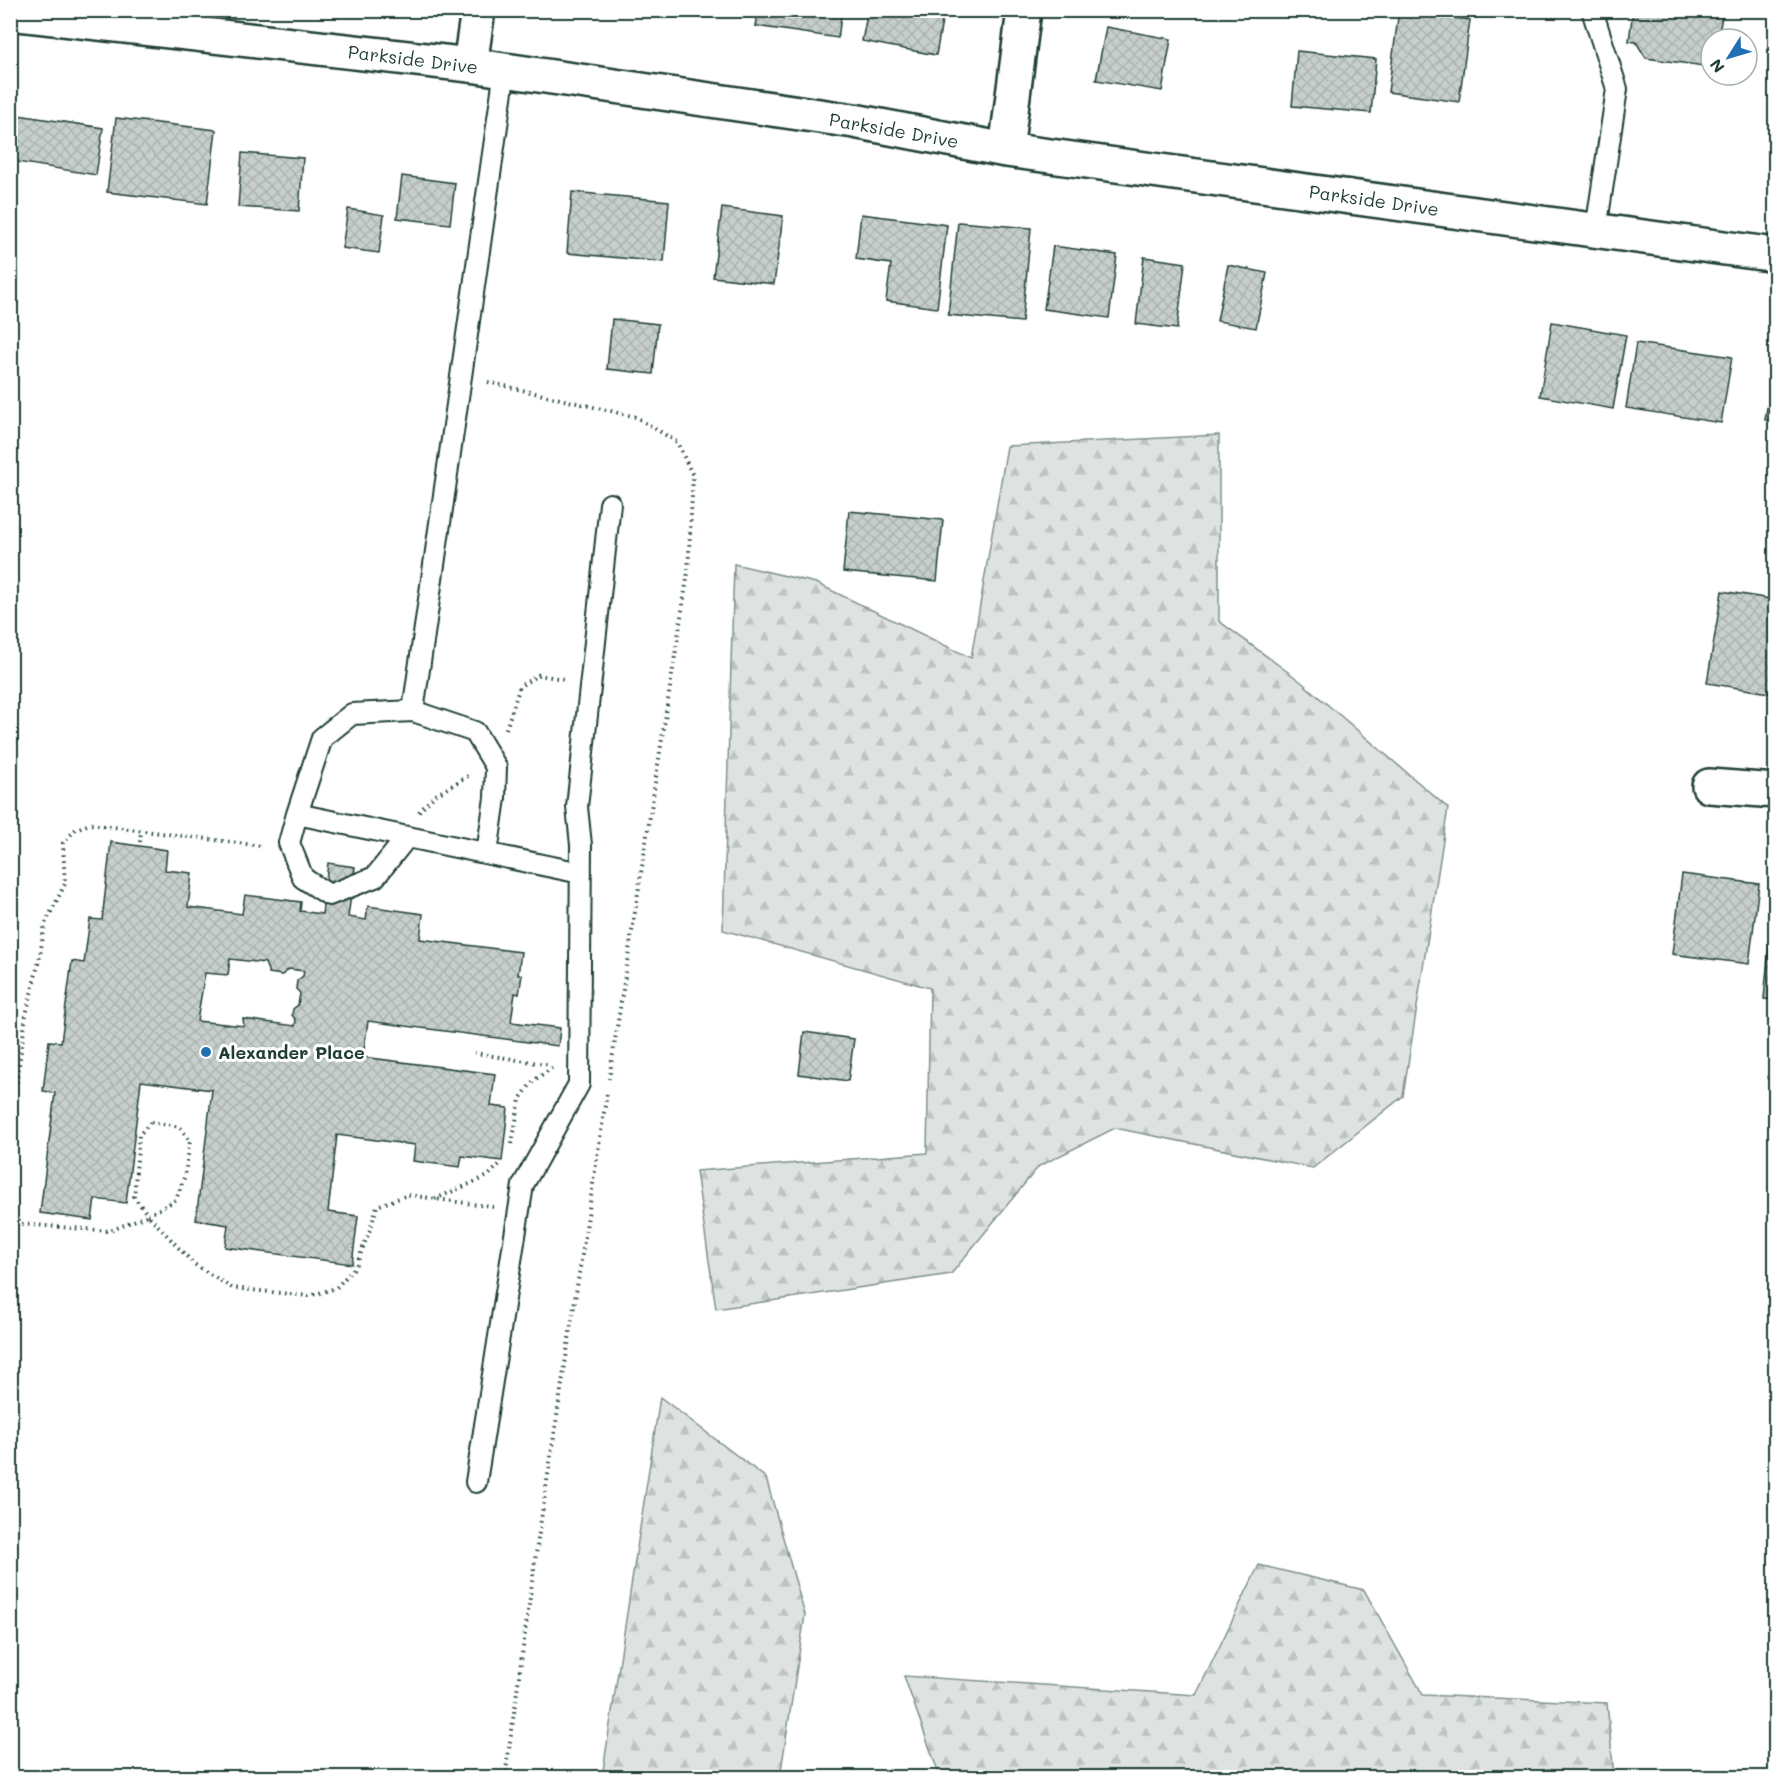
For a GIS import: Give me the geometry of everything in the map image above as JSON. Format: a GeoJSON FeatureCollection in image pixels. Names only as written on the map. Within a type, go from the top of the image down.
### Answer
{"type":"FeatureCollection","features":[{"type":"Feature","properties":{"kind":"main road"},"geometry":{"type":"LineString","coordinates":[[470,65],[478,10]]}},
{"type":"Feature","properties":{"kind":"main road"},"geometry":{"type":"LineString","coordinates":[[1006,150],[1024,10]]}},
{"type":"Feature","properties":{"kind":"main road","name":"Parkside Drive"},"geometry":{"type":"LineString","coordinates":[[10,13],[470,65],[854,122],[1006,150],[1776,255]]}},
{"type":"Feature","properties":{"kind":"main road"},"geometry":{"type":"LineString","coordinates":[[1709,786],[1776,791]]}},
{"type":"Feature","properties":{"kind":"lane"},"geometry":{"type":"LineString","coordinates":[[1592,10],[1617,88],[1596,230]]}},
{"type":"Feature","properties":{"kind":"lane"},"geometry":{"type":"LineString","coordinates":[[413,711],[505,70]]}},
{"type":"Feature","properties":{"kind":"lane"},"geometry":{"type":"LineString","coordinates":[[476,1482],[523,1185],[579,1084],[581,844],[577,807],[610,504]]}},
{"type":"Feature","properties":{"kind":"lane"},"geometry":{"type":"LineString","coordinates":[[407,837],[375,877],[329,895],[303,878],[289,843],[297,814],[322,738],[352,714],[413,711],[475,732],[496,767],[495,798],[488,853]]}},
{"type":"Feature","properties":{"kind":"lane"},"geometry":{"type":"LineString","coordinates":[[297,814],[581,873]]}},
{"type":"Feature","properties":{"kind":"path"},"geometry":{"type":"LineString","coordinates":[[10,1131],[26,1015],[45,924],[65,884],[63,843],[76,829],[90,824],[277,848],[289,843]]}},
{"type":"Feature","properties":{"kind":"path"},"geometry":{"type":"LineString","coordinates":[[140,842],[141,830]]}},
{"type":"Feature","properties":{"kind":"path"},"geometry":{"type":"LineString","coordinates":[[474,1053],[555,1066],[533,1081],[520,1099],[510,1154]]}},
{"type":"Feature","properties":{"kind":"path"},"geometry":{"type":"LineString","coordinates":[[10,1211],[21,1224],[110,1231],[148,1215],[176,1200],[185,1175],[190,1141],[180,1127],[151,1122],[139,1135],[134,1197],[148,1215],[194,1264],[232,1288],[309,1296],[336,1288],[356,1266],[377,1206],[408,1195],[519,1211]]}},
{"type":"Feature","properties":{"kind":"path"},"geometry":{"type":"LineString","coordinates":[[434,1199],[488,1176],[503,1162]]}},
{"type":"Feature","properties":{"kind":"green space"},"geometry":{"type":"Polygon","coordinates":[[[1219,435],[1219,621],[1300,681],[1448,808],[1403,1096],[1313,1168],[1115,1128],[1039,1166],[951,1274],[716,1309],[696,1171],[927,1153],[930,988],[723,930],[734,564],[816,583],[971,658],[1007,446],[1219,435]]]}},
{"type":"Feature","properties":{"kind":"green space"},"geometry":{"type":"Polygon","coordinates":[[[660,1397],[766,1478],[805,1615],[780,1777],[602,1777],[660,1397]]]}},
{"type":"Feature","properties":{"kind":"green space"},"geometry":{"type":"Polygon","coordinates":[[[1259,1565],[1364,1590],[1423,1695],[1607,1703],[1614,1777],[940,1777],[904,1676],[1196,1695],[1259,1565]]]}},
{"type":"Feature","properties":{"kind":"building"},"geometry":{"type":"Polygon","coordinates":[[[758,10],[842,10],[838,38],[756,26],[758,10]]]}},
{"type":"Feature","properties":{"kind":"building"},"geometry":{"type":"Polygon","coordinates":[[[868,10],[944,10],[936,55],[862,41],[868,10]]]}},
{"type":"Feature","properties":{"kind":"building"},"geometry":{"type":"Polygon","coordinates":[[[1399,10],[1470,20],[1459,102],[1388,92],[1399,10]]]}},
{"type":"Feature","properties":{"kind":"building"},"geometry":{"type":"Polygon","coordinates":[[[1633,10],[1723,10],[1720,27],[1699,27],[1699,65],[1646,58],[1636,42],[1629,41],[1633,10]]]}},
{"type":"Feature","properties":{"kind":"building"},"geometry":{"type":"Polygon","coordinates":[[[1106,27],[1171,39],[1162,91],[1096,80],[1106,27]]]}},
{"type":"Feature","properties":{"kind":"building"},"geometry":{"type":"Polygon","coordinates":[[[1297,51],[1376,59],[1371,113],[1292,106],[1297,51]]]}},
{"type":"Feature","properties":{"kind":"building"},"geometry":{"type":"Polygon","coordinates":[[[18,115],[103,128],[96,175],[11,161],[18,115]]]}},
{"type":"Feature","properties":{"kind":"building"},"geometry":{"type":"Polygon","coordinates":[[[116,118],[216,130],[207,204],[107,192],[116,118]]]}},
{"type":"Feature","properties":{"kind":"building"},"geometry":{"type":"Polygon","coordinates":[[[242,153],[303,158],[299,211],[238,207],[242,153]]]}},
{"type":"Feature","properties":{"kind":"building"},"geometry":{"type":"Polygon","coordinates":[[[402,176],[455,183],[450,224],[397,218],[402,176]]]}},
{"type":"Feature","properties":{"kind":"building"},"geometry":{"type":"Polygon","coordinates":[[[572,192],[669,201],[664,262],[567,253],[572,192]]]}},
{"type":"Feature","properties":{"kind":"building"},"geometry":{"type":"Polygon","coordinates":[[[722,208],[783,216],[774,284],[713,277],[722,208]]]}},
{"type":"Feature","properties":{"kind":"building"},"geometry":{"type":"Polygon","coordinates":[[[348,209],[384,215],[379,253],[342,248],[348,209]]]}},
{"type":"Feature","properties":{"kind":"building"},"geometry":{"type":"Polygon","coordinates":[[[861,214],[947,225],[937,308],[886,301],[891,264],[856,259],[861,214]]]}},
{"type":"Feature","properties":{"kind":"building"},"geometry":{"type":"Polygon","coordinates":[[[958,222],[1031,228],[1022,322],[948,315],[958,222]]]}},
{"type":"Feature","properties":{"kind":"building"},"geometry":{"type":"Polygon","coordinates":[[[1053,246],[1117,255],[1109,318],[1044,309],[1053,246]]]}},
{"type":"Feature","properties":{"kind":"building"},"geometry":{"type":"Polygon","coordinates":[[[1144,257],[1185,263],[1177,329],[1136,324],[1144,257]]]}},
{"type":"Feature","properties":{"kind":"building"},"geometry":{"type":"Polygon","coordinates":[[[1228,265],[1267,273],[1256,328],[1217,321],[1228,265]]]}},
{"type":"Feature","properties":{"kind":"building"},"geometry":{"type":"Polygon","coordinates":[[[612,319],[658,324],[653,374],[607,369],[612,319]]]}},
{"type":"Feature","properties":{"kind":"building"},"geometry":{"type":"Polygon","coordinates":[[[1552,322],[1626,335],[1613,409],[1540,396],[1552,322]]]}},
{"type":"Feature","properties":{"kind":"building"},"geometry":{"type":"Polygon","coordinates":[[[1636,343],[1732,357],[1721,423],[1626,408],[1636,343]]]}},
{"type":"Feature","properties":{"kind":"building"},"geometry":{"type":"Polygon","coordinates":[[[1773,371],[1776,372],[1776,422],[1765,420],[1773,371]]]}},
{"type":"Feature","properties":{"kind":"building"},"geometry":{"type":"Polygon","coordinates":[[[849,511],[943,520],[937,581],[843,572],[849,511]]]}},
{"type":"Feature","properties":{"kind":"building"},"geometry":{"type":"Polygon","coordinates":[[[1722,591],[1776,600],[1776,694],[1707,683],[1722,591]]]}},
{"type":"Feature","properties":{"kind":"building","name":"Alexander Place"},"geometry":{"type":"Polygon","coordinates":[[[111,842],[167,850],[165,870],[192,873],[188,907],[242,914],[245,895],[301,902],[300,911],[322,914],[328,863],[355,867],[348,917],[366,920],[368,906],[423,914],[420,939],[521,952],[518,975],[522,975],[519,994],[515,993],[511,1022],[560,1028],[558,1046],[368,1021],[363,1057],[495,1074],[491,1106],[508,1108],[502,1161],[462,1156],[460,1167],[413,1161],[415,1145],[337,1135],[328,1212],[358,1216],[352,1264],[225,1247],[228,1225],[196,1220],[212,1090],[141,1081],[126,1203],[95,1199],[92,1220],[40,1213],[55,1093],[43,1091],[49,1041],[61,1042],[72,961],[84,963],[90,919],[102,920],[111,842]],[[230,959],[228,975],[205,973],[197,1021],[244,1026],[243,1019],[295,1026],[296,1020],[292,1015],[293,1009],[298,1005],[300,993],[296,989],[297,981],[303,976],[304,971],[289,969],[282,975],[269,973],[265,963],[230,959]]]}},
{"type":"Feature","properties":{"kind":"building"},"geometry":{"type":"Polygon","coordinates":[[[1682,874],[1759,884],[1749,964],[1672,954],[1682,874]]]}},
{"type":"Feature","properties":{"kind":"building"},"geometry":{"type":"Polygon","coordinates":[[[1776,882],[1776,1000],[1764,999],[1776,882]]]}},
{"type":"Feature","properties":{"kind":"building"},"geometry":{"type":"Polygon","coordinates":[[[804,1032],[854,1039],[848,1081],[799,1074],[804,1032]]]}},
{"type":"Feature","properties":{"kind":"place","name":"Alexander Place"},"geometry":{"type":"Point","coordinates":[206,1052]}}]}
